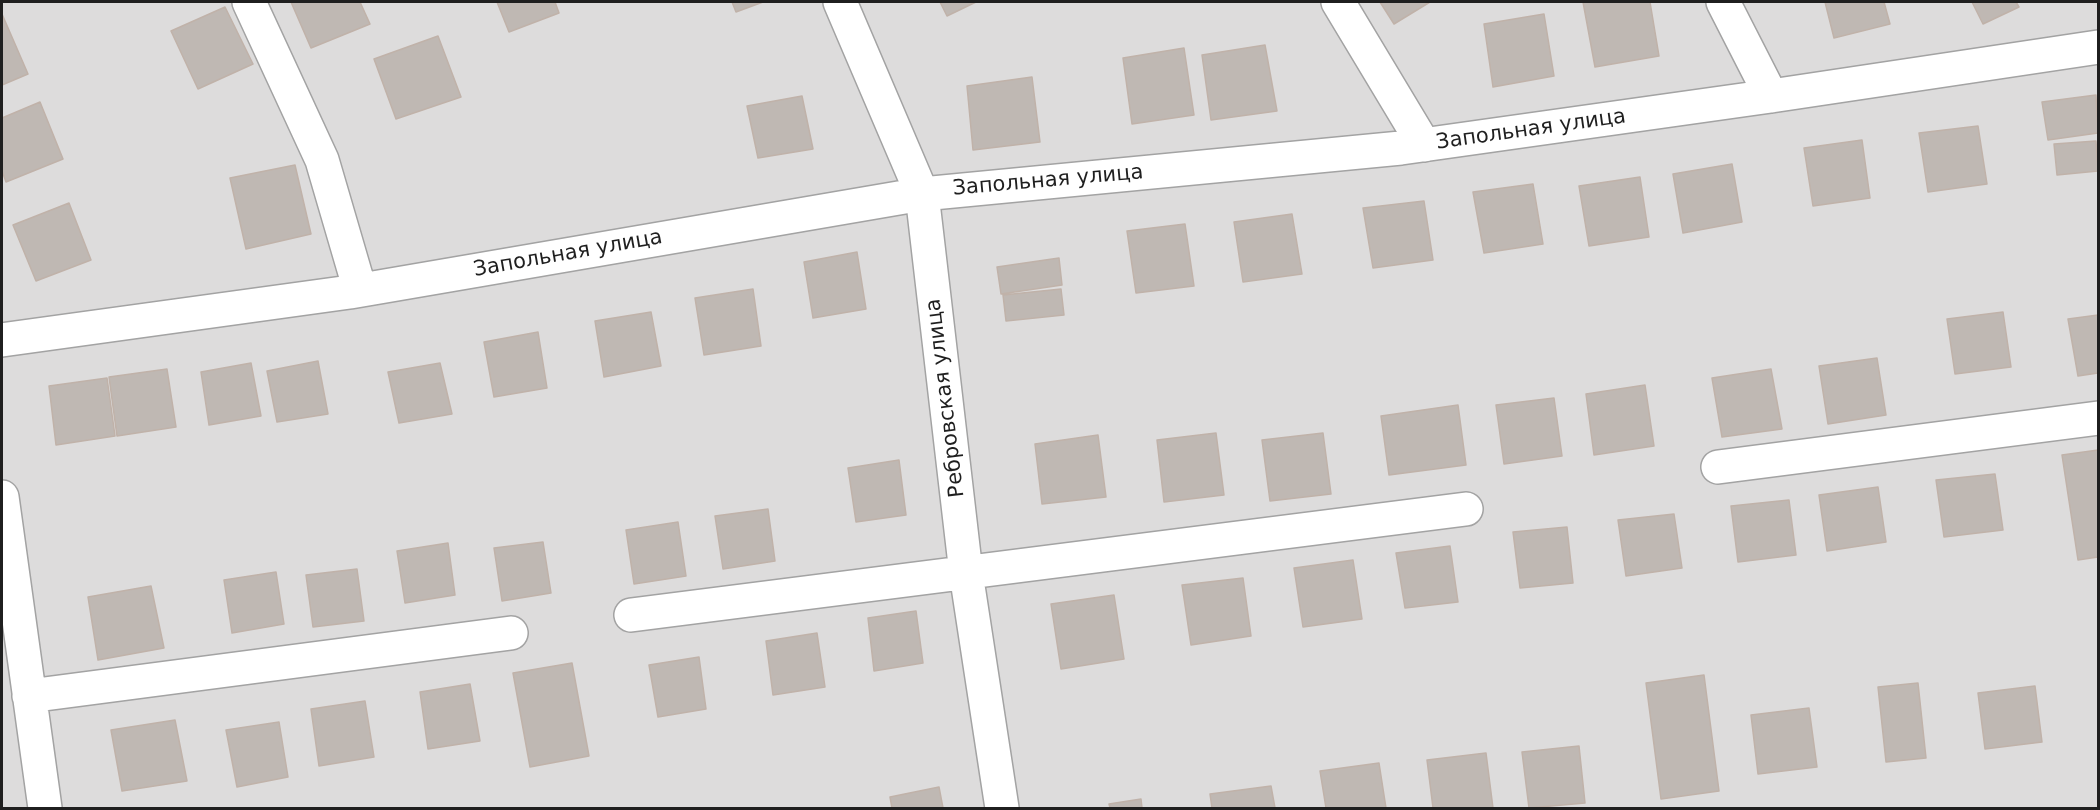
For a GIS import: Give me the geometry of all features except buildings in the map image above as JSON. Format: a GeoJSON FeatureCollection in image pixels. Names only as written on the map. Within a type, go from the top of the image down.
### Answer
{"type":"FeatureCollection","features":[{"type":"Feature","properties":{"kind":"street"},"geometry":{"type":"LineString","coordinates":[[249,2],[322,160],[360,290]]}},
{"type":"Feature","properties":{"kind":"street","name":"Ребровская улица"},"geometry":{"type":"LineString","coordinates":[[840,2],[922,194],[966,573],[1002,808]]}},
{"type":"Feature","properties":{"kind":"street"},"geometry":{"type":"LineString","coordinates":[[1338,2],[1424,145]]}},
{"type":"Feature","properties":{"kind":"street"},"geometry":{"type":"LineString","coordinates":[[1722,2],[1771,96]]}},
{"type":"Feature","properties":{"kind":"street","name":"Запольная улица"},"geometry":{"type":"LineString","coordinates":[[2,340],[360,290],[922,194],[1424,145],[2098,47]]}},
{"type":"Feature","properties":{"kind":"street"},"geometry":{"type":"LineString","coordinates":[[1718,467],[2098,418]]}},
{"type":"Feature","properties":{"kind":"street"},"geometry":{"type":"LineString","coordinates":[[2,497],[45,808]]}},
{"type":"Feature","properties":{"kind":"street"},"geometry":{"type":"LineString","coordinates":[[631,615],[1466,509]]}},
{"type":"Feature","properties":{"kind":"street"},"geometry":{"type":"LineString","coordinates":[[29,696],[511,633]]}},
{"type":"Feature","properties":{"kind":"shaded area"},"geometry":{"type":"Polygon","coordinates":[[[2,2],[2098,2],[2098,808],[2,808],[2,2]]]}}]}
